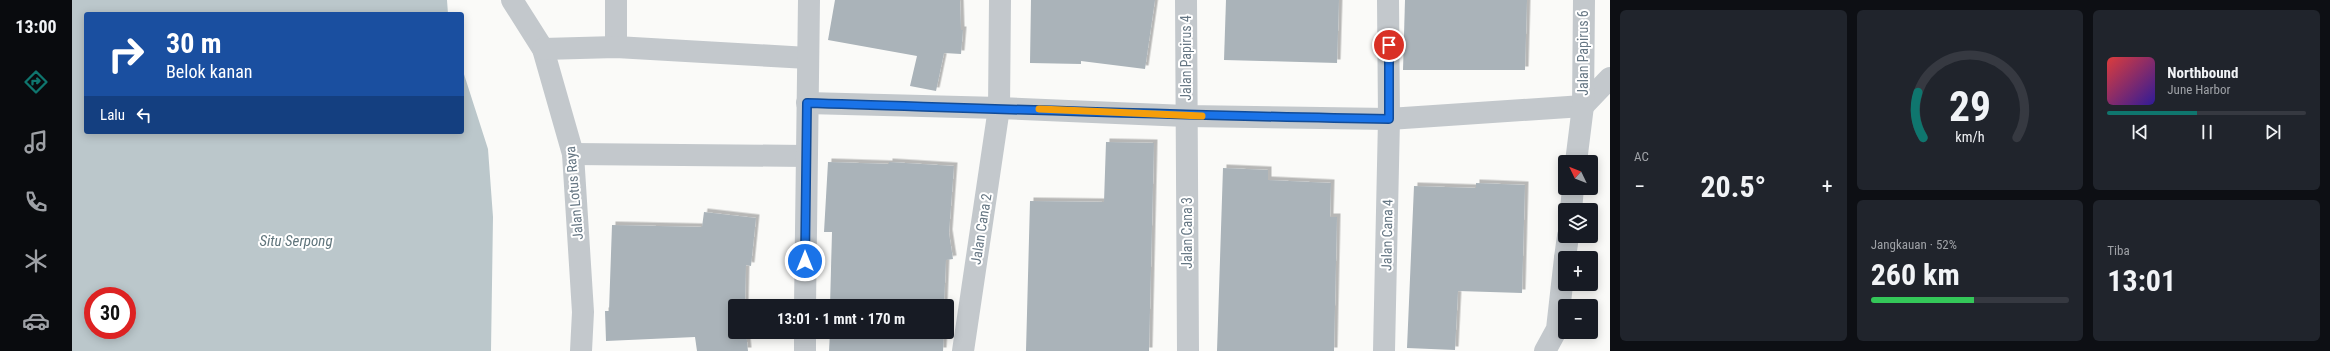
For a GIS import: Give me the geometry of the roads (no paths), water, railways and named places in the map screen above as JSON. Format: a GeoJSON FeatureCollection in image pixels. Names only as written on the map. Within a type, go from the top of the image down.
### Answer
{"type":"FeatureCollection","features":[{"type":"Feature","properties":{"kind":"street","name":"Jalan Lotus Raya"},"geometry":{"type":"LineString","coordinates":[[512,0],[543,49],[573,154],[583,312],[581,351]]}},
{"type":"Feature","properties":{"kind":"street"},"geometry":{"type":"LineString","coordinates":[[616,0],[616,47]]}},
{"type":"Feature","properties":{"kind":"street"},"geometry":{"type":"LineString","coordinates":[[805,299],[809,0]]}},
{"type":"Feature","properties":{"kind":"street","name":"Jalan Cana 2"},"geometry":{"type":"LineString","coordinates":[[963,351],[999,108],[1000,0]]}},
{"type":"Feature","properties":{"kind":"street","name":"Jalan Papirus 4"},"geometry":{"type":"LineString","coordinates":[[1186,0],[1186,116]]}},
{"type":"Feature","properties":{"kind":"street","name":"Jalan Cana 4"},"geometry":{"type":"LineString","coordinates":[[1384,351],[1389,119],[1388,0]]}},
{"type":"Feature","properties":{"kind":"street","name":"Jalan Papirus 6"},"geometry":{"type":"LineString","coordinates":[[1577,155],[1583,106],[1584,0]]}},
{"type":"Feature","properties":{"kind":"street"},"geometry":{"type":"LineString","coordinates":[[543,49],[616,47],[808,58]]}},
{"type":"Feature","properties":{"kind":"street"},"geometry":{"type":"LineString","coordinates":[[807,103],[999,108],[1186,116],[1389,119],[1583,106],[1610,78]]}},
{"type":"Feature","properties":{"kind":"street","name":"Jalan Cana 3"},"geometry":{"type":"LineString","coordinates":[[1186,116],[1188,351]]}},
{"type":"Feature","properties":{"kind":"street"},"geometry":{"type":"LineString","coordinates":[[573,154],[806,156]]}},
{"type":"Feature","properties":{"kind":"street"},"geometry":{"type":"LineString","coordinates":[[1545,351],[1557,329],[1561,291]]}},
{"type":"Feature","properties":{"kind":"street"},"geometry":{"type":"LineString","coordinates":[[805,339],[805,351]]}},
{"type":"Feature","properties":{"kind":"water","name":"Situ Serpong"},"geometry":{"type":"Polygon","coordinates":[[[72,0],[447,0],[448,12],[84,12],[84,134],[464,134],[464,74],[488,149],[493,217],[491,351],[72,351],[72,0]]]}}]}
